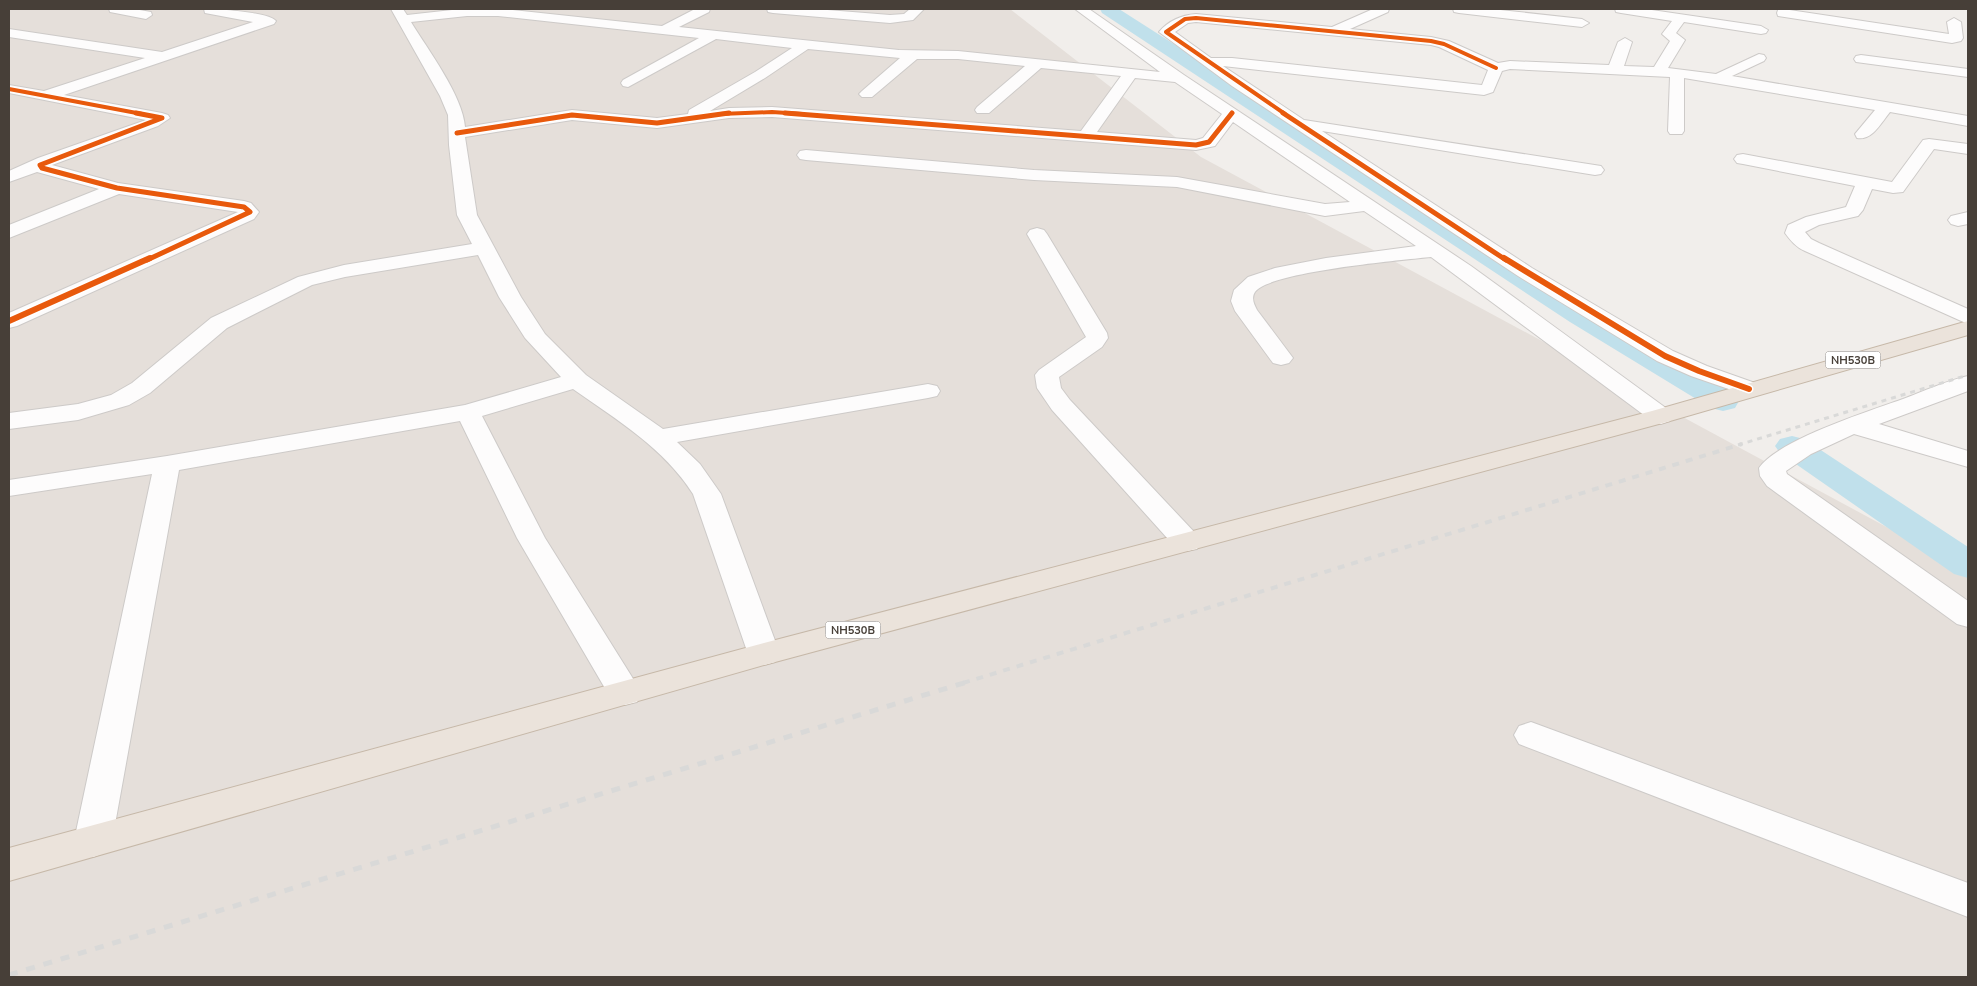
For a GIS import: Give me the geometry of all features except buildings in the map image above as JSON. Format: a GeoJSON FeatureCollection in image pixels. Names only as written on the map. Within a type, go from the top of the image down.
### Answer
{"type":"FeatureCollection","features":[{"type":"Feature","properties":{"kind":"highway","name":"NH530B"},"geometry":{"type":"LineString","coordinates":[[9,865],[764,654],[1661,416],[1968,328]]}},
{"type":"Feature","properties":{"kind":"street"},"geometry":{"type":"LineString","coordinates":[[115,9],[146,15]]}},
{"type":"Feature","properties":{"kind":"street"},"geometry":{"type":"LineString","coordinates":[[563,19],[581,9]]}},
{"type":"Feature","properties":{"kind":"street"},"geometry":{"type":"LineString","coordinates":[[664,30],[704,9]]}},
{"type":"Feature","properties":{"kind":"street"},"geometry":{"type":"LineString","coordinates":[[773,9],[814,10],[890,19],[908,17],[918,9]]}},
{"type":"Feature","properties":{"kind":"street"},"geometry":{"type":"LineString","coordinates":[[1081,9],[1179,78],[1464,270],[1661,416]]}},
{"type":"Feature","properties":{"kind":"street"},"geometry":{"type":"LineString","coordinates":[[1335,31],[1383,9]]}},
{"type":"Feature","properties":{"kind":"street"},"geometry":{"type":"LineString","coordinates":[[1459,9],[1582,23]]}},
{"type":"Feature","properties":{"kind":"street"},"geometry":{"type":"LineString","coordinates":[[1621,9],[1761,30]]}},
{"type":"Feature","properties":{"kind":"street"},"geometry":{"type":"LineString","coordinates":[[47,95],[269,21],[210,10]]}},
{"type":"Feature","properties":{"kind":"street"},"geometry":{"type":"LineString","coordinates":[[764,654],[717,519],[707,494],[691,470],[658,438],[577,380],[536,338],[510,297],[467,215],[456,115],[448,96],[400,14],[477,12],[563,19],[805,45],[914,54],[958,55],[1179,78]]}},
{"type":"Feature","properties":{"kind":"street"},"geometry":{"type":"LineString","coordinates":[[1743,391],[1665,356],[1525,272],[1207,62],[1166,32],[1185,19],[1208,14],[1439,43],[1496,68],[1524,64],[1677,73],[1720,78],[1968,122]]}},
{"type":"Feature","properties":{"kind":"street"},"geometry":{"type":"LineString","coordinates":[[1783,14],[1952,39],[1956,38],[1954,22]]}},
{"type":"Feature","properties":{"kind":"street"},"geometry":{"type":"LineString","coordinates":[[1658,72],[1678,40],[1669,34],[1680,17]]}},
{"type":"Feature","properties":{"kind":"street"},"geometry":{"type":"LineString","coordinates":[[1938,20],[1968,24]]}},
{"type":"Feature","properties":{"kind":"street"},"geometry":{"type":"LineString","coordinates":[[9,33],[164,57]]}},
{"type":"Feature","properties":{"kind":"street"},"geometry":{"type":"LineString","coordinates":[[628,83],[714,35]]}},
{"type":"Feature","properties":{"kind":"street"},"geometry":{"type":"LineString","coordinates":[[1615,70],[1625,42]]}},
{"type":"Feature","properties":{"kind":"street"},"geometry":{"type":"LineString","coordinates":[[682,120],[760,75],[805,45]]}},
{"type":"Feature","properties":{"kind":"street"},"geometry":{"type":"LineString","coordinates":[[868,94],[914,54]]}},
{"type":"Feature","properties":{"kind":"street"},"geometry":{"type":"LineString","coordinates":[[1720,78],[1731,70],[1748,66],[1759,58]]}},
{"type":"Feature","properties":{"kind":"street"},"geometry":{"type":"LineString","coordinates":[[1861,59],[1968,74]]}},
{"type":"Feature","properties":{"kind":"street"},"geometry":{"type":"LineString","coordinates":[[1207,62],[1232,62],[1484,90],[1488,89],[1496,68]]}},
{"type":"Feature","properties":{"kind":"street"},"geometry":{"type":"LineString","coordinates":[[983,110],[1037,64]]}},
{"type":"Feature","properties":{"kind":"street"},"geometry":{"type":"LineString","coordinates":[[1086,136],[1131,73]]}},
{"type":"Feature","properties":{"kind":"street"},"geometry":{"type":"LineString","coordinates":[[1676,131],[1677,73]]}},
{"type":"Feature","properties":{"kind":"street"},"geometry":{"type":"LineString","coordinates":[[9,90],[47,95],[160,117],[162,119],[9,177]]}},
{"type":"Feature","properties":{"kind":"street"},"geometry":{"type":"LineString","coordinates":[[1863,134],[1886,106]]}},
{"type":"Feature","properties":{"kind":"street"},"geometry":{"type":"LineString","coordinates":[[457,133],[572,115],[657,122],[729,113],[772,112],[1203,144],[1209,142],[1232,113]]}},
{"type":"Feature","properties":{"kind":"street"},"geometry":{"type":"LineString","coordinates":[[1299,123],[1596,170]]}},
{"type":"Feature","properties":{"kind":"street"},"geometry":{"type":"LineString","coordinates":[[1743,159],[1865,184],[1897,188],[1929,144],[1968,149]]}},
{"type":"Feature","properties":{"kind":"street"},"geometry":{"type":"LineString","coordinates":[[806,155],[1034,175],[1177,182],[1324,210],[1370,205]]}},
{"type":"Feature","properties":{"kind":"street"},"geometry":{"type":"LineString","coordinates":[[9,321],[250,212],[244,207],[116,188],[42,168],[40,165]]}},
{"type":"Feature","properties":{"kind":"street"},"geometry":{"type":"LineString","coordinates":[[1865,184],[1854,210],[1804,224],[1795,229],[1799,239],[1812,247],[1968,317]]}},
{"type":"Feature","properties":{"kind":"street"},"geometry":{"type":"LineString","coordinates":[[9,232],[116,188]]}},
{"type":"Feature","properties":{"kind":"street"},"geometry":{"type":"LineString","coordinates":[[1037,234],[1097,338],[1047,375],[1049,388],[1068,412],[1187,542]]}},
{"type":"Feature","properties":{"kind":"street"},"geometry":{"type":"LineString","coordinates":[[9,421],[78,412],[120,400],[141,388],[219,323],[305,281],[344,271],[484,248]]}},
{"type":"Feature","properties":{"kind":"street"},"geometry":{"type":"LineString","coordinates":[[1281,358],[1246,311],[1242,301],[1245,290],[1255,281],[1275,274],[1326,264],[1435,250]]}},
{"type":"Feature","properties":{"kind":"street"},"geometry":{"type":"LineString","coordinates":[[9,488],[167,464],[468,412],[577,380]]}},
{"type":"Feature","properties":{"kind":"street"},"geometry":{"type":"LineString","coordinates":[[1968,383],[1850,426],[1790,455],[1772,468],[1773,476],[1778,480],[1968,616]]}},
{"type":"Feature","properties":{"kind":"street"},"geometry":{"type":"LineString","coordinates":[[658,438],[928,392]]}},
{"type":"Feature","properties":{"kind":"street"},"geometry":{"type":"LineString","coordinates":[[468,412],[531,538],[626,693]]}},
{"type":"Feature","properties":{"kind":"street"},"geometry":{"type":"LineString","coordinates":[[1850,426],[1868,429],[1968,459]]}},
{"type":"Feature","properties":{"kind":"street"},"geometry":{"type":"LineString","coordinates":[[93,842],[167,464]]}},
{"type":"Feature","properties":{"kind":"street"},"geometry":{"type":"LineString","coordinates":[[1531,735],[1968,900]]}},
{"type":"Feature","properties":{"kind":"shaded area"},"geometry":{"type":"Polygon","coordinates":[[[9,9],[1010,9],[1201,157],[1968,571],[1968,977],[9,977],[9,9]]]}},
{"type":"Feature","properties":{"kind":"waterway"},"geometry":{"type":"LineString","coordinates":[[1108,9],[1580,316],[1723,401]]}},
{"type":"Feature","properties":{"kind":"waterway"},"geometry":{"type":"LineString","coordinates":[[1792,446],[1968,565]]}},
{"type":"Feature","properties":{"kind":"railway"},"geometry":{"type":"LineString","coordinates":[[1738,445],[1968,375]]}},
{"type":"Feature","properties":{"kind":"railway"},"geometry":{"type":"LineString","coordinates":[[963,683],[1742,444]]}},
{"type":"Feature","properties":{"kind":"railway"},"geometry":{"type":"LineString","coordinates":[[9,975],[967,682]]}},
{"type":"Feature","properties":{"kind":"cycle path"},"geometry":{"type":"LineString","coordinates":[[1496,68],[1444,44],[1431,41],[1196,18],[1185,19],[1166,32],[1237,83],[1525,272],[1665,356],[1699,371],[1749,389]]}},
{"type":"Feature","properties":{"kind":"cycle path"},"geometry":{"type":"LineString","coordinates":[[9,89],[162,118],[44,162],[40,165],[42,168],[117,188],[244,207],[250,212],[9,321]]}},
{"type":"Feature","properties":{"kind":"cycle path"},"geometry":{"type":"LineString","coordinates":[[457,133],[572,115],[657,123],[729,113],[772,112],[1196,145],[1209,142],[1232,113]]}}]}
